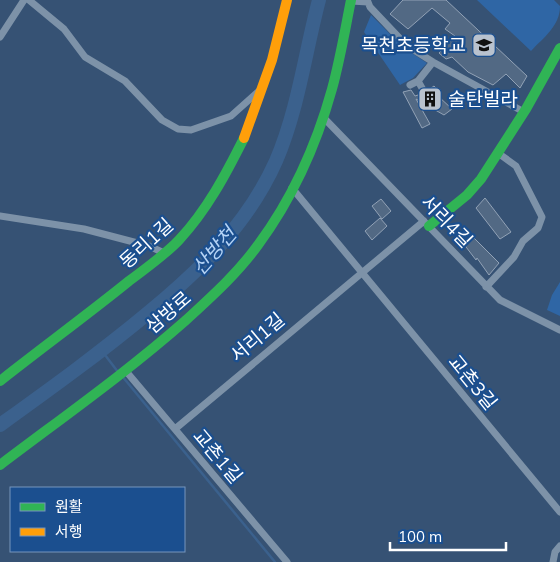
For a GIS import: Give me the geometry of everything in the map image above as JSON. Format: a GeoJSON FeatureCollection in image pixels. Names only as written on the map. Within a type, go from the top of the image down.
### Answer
{"type":"FeatureCollection","features":[{"type":"Feature","properties":{"kind":"street"},"geometry":{"type":"LineString","coordinates":[[0,37],[24,0]]}},
{"type":"Feature","properties":{"kind":"street","name":"동리1길"},"geometry":{"type":"LineString","coordinates":[[29,0],[64,29],[85,57],[125,81],[162,120],[178,129],[191,130],[231,116],[262,89]]}},
{"type":"Feature","properties":{"kind":"street","name":"동리1길"},"geometry":{"type":"LineString","coordinates":[[0,380],[101,304],[164,253],[178,241],[196,220],[222,182],[248,130],[272,60],[287,0]]}},
{"type":"Feature","properties":{"kind":"street"},"geometry":{"type":"LineString","coordinates":[[351,0],[368,2],[370,7],[406,45],[524,112]]}},
{"type":"Feature","properties":{"kind":"street","name":"삼방로"},"geometry":{"type":"LineString","coordinates":[[0,465],[164,340],[204,304],[248,259],[269,228],[292,188],[310,150],[333,84],[351,0]]}},
{"type":"Feature","properties":{"kind":"street","name":"서리1길"},"geometry":{"type":"LineString","coordinates":[[175,429],[362,272],[466,195],[481,179],[524,112],[560,48]]}},
{"type":"Feature","properties":{"kind":"street"},"geometry":{"type":"LineString","coordinates":[[410,85],[418,81],[433,62]]}},
{"type":"Feature","properties":{"kind":"street"},"geometry":{"type":"LineString","coordinates":[[418,81],[422,88]]}},
{"type":"Feature","properties":{"kind":"street","name":"서리4길"},"geometry":{"type":"LineString","coordinates":[[323,117],[500,300],[560,330]]}},
{"type":"Feature","properties":{"kind":"street"},"geometry":{"type":"LineString","coordinates":[[486,286],[514,257],[523,240],[538,228],[542,217],[516,166],[498,152]]}},
{"type":"Feature","properties":{"kind":"street"},"geometry":{"type":"LineString","coordinates":[[292,188],[362,272]]}},
{"type":"Feature","properties":{"kind":"street"},"geometry":{"type":"LineString","coordinates":[[0,216],[84,229],[149,246],[164,253]]}},
{"type":"Feature","properties":{"kind":"street","name":"교촌3길"},"geometry":{"type":"LineString","coordinates":[[362,272],[560,512]]}},
{"type":"Feature","properties":{"kind":"street","name":"교촌1길"},"geometry":{"type":"LineString","coordinates":[[122,373],[175,429],[287,562]]}},
{"type":"Feature","properties":{"kind":"street"},"geometry":{"type":"LineString","coordinates":[[553,562],[555,552],[560,546]]}},
{"type":"Feature","properties":{"kind":"shaded area"},"geometry":{"type":"Polygon","coordinates":[[[477,0],[554,0],[560,6],[554,25],[531,51],[477,0]]]}},
{"type":"Feature","properties":{"kind":"shaded area"},"geometry":{"type":"Polygon","coordinates":[[[371,15],[404,48],[427,63],[413,78],[400,85],[364,32],[371,15]]]}},
{"type":"Feature","properties":{"kind":"shaded area"},"geometry":{"type":"Polygon","coordinates":[[[560,282],[560,316],[547,310],[552,295],[560,282]]]}},
{"type":"Feature","properties":{"kind":"building"},"geometry":{"type":"Polygon","coordinates":[[[403,0],[446,0],[527,76],[520,88],[506,74],[493,85],[468,72],[452,57],[446,59],[439,53],[455,36],[445,29],[450,23],[432,8],[408,29],[390,14],[403,0]]]}},
{"type":"Feature","properties":{"kind":"building"},"geometry":{"type":"Polygon","coordinates":[[[434,86],[440,92],[438,96],[452,109],[444,115],[416,99],[430,124],[422,128],[403,92],[411,90],[415,96],[424,93],[434,86]]]}},
{"type":"Feature","properties":{"kind":"building"},"geometry":{"type":"Polygon","coordinates":[[[485,198],[511,232],[500,239],[476,208],[485,198]]]}},
{"type":"Feature","properties":{"kind":"building"},"geometry":{"type":"Polygon","coordinates":[[[381,199],[391,211],[382,219],[372,206],[381,199]]]}},
{"type":"Feature","properties":{"kind":"building"},"geometry":{"type":"Polygon","coordinates":[[[380,218],[387,226],[372,240],[365,231],[380,218]]]}},
{"type":"Feature","properties":{"kind":"building"},"geometry":{"type":"Polygon","coordinates":[[[472,236],[499,263],[489,275],[463,243],[472,236]]]}},
{"type":"Feature","properties":{"kind":"waterway","name":"산방천"},"geometry":{"type":"LineString","coordinates":[[0,425],[93,357],[148,313],[204,263],[237,225],[265,184],[284,142],[296,102],[319,0]]}},
{"type":"Feature","properties":{"kind":"waterway"},"geometry":{"type":"LineString","coordinates":[[102,351],[118,372]]}},
{"type":"Feature","properties":{"kind":"waterway"},"geometry":{"type":"LineString","coordinates":[[122,376],[275,562]]}},
{"type":"Feature","properties":{"kind":"traffic: fast"},"geometry":{"type":"LineString","coordinates":[[0,465],[94,395],[163,340],[223,285],[258,245],[282,209],[302,170],[319,130],[335,78],[351,0]]}},
{"type":"Feature","properties":{"kind":"traffic: fast"},"geometry":{"type":"LineString","coordinates":[[429,226],[467,195],[481,179],[526,109],[560,48]]}},
{"type":"Feature","properties":{"kind":"traffic: fast"},"geometry":{"type":"LineString","coordinates":[[0,381],[174,246],[207,204],[244,138]]}},
{"type":"Feature","properties":{"kind":"traffic: slow"},"geometry":{"type":"LineString","coordinates":[[244,138],[272,60],[287,0]]}},
{"type":"Feature","properties":{"kind":"place","name":"목천초등학교"},"geometry":{"type":"Point","coordinates":[484,45]}},
{"type":"Feature","properties":{"kind":"place","name":"술탄빌라"},"geometry":{"type":"Point","coordinates":[430,99]}}]}
